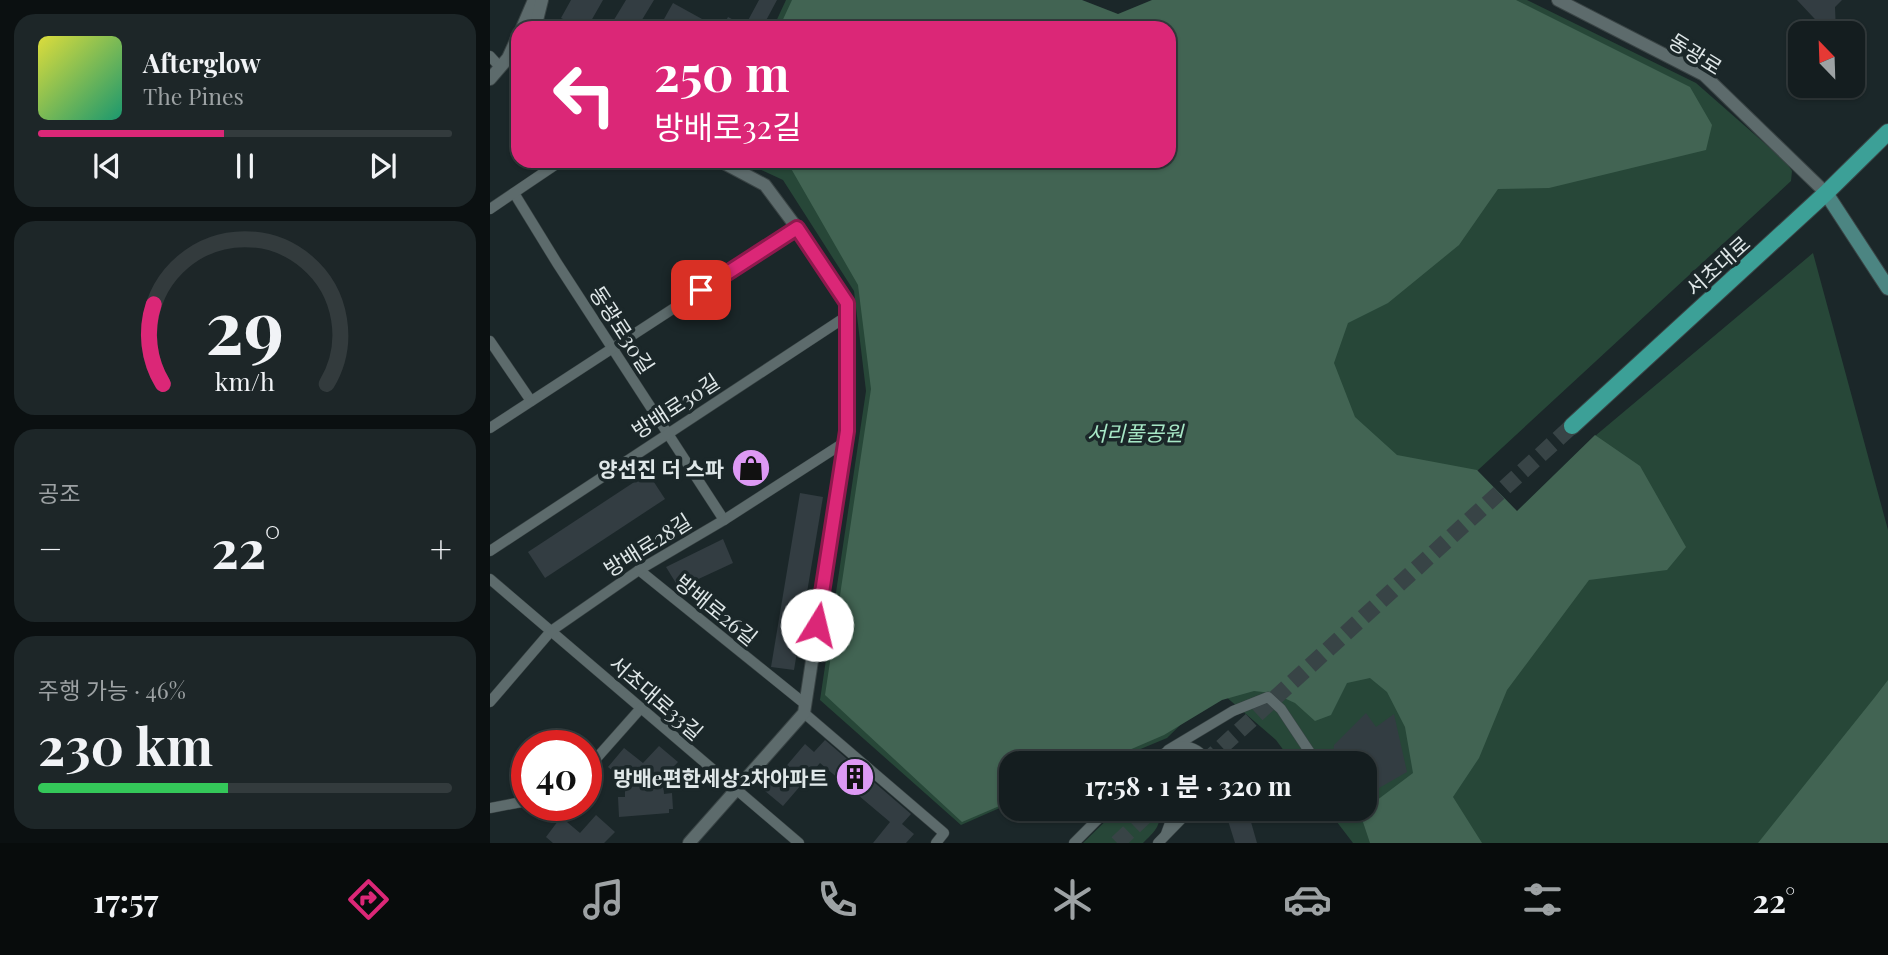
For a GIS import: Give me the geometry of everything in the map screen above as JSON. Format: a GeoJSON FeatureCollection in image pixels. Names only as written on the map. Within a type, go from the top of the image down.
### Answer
{"type":"FeatureCollection","features":[{"type":"Feature","properties":{"kind":"main road","name":"서초대로"},"geometry":{"type":"LineString","coordinates":[[1572,426],[1888,132]]}},
{"type":"Feature","properties":{"kind":"main road"},"geometry":{"type":"LineString","coordinates":[[1826,192],[1888,288]]}},
{"type":"Feature","properties":{"kind":"street"},"geometry":{"type":"LineString","coordinates":[[525,21],[534,0]]}},
{"type":"Feature","properties":{"kind":"street"},"geometry":{"type":"LineString","coordinates":[[537,21],[542,0]]}},
{"type":"Feature","properties":{"kind":"street","name":"동광로"},"geometry":{"type":"LineString","coordinates":[[1558,0],[1704,75],[1826,192]]}},
{"type":"Feature","properties":{"kind":"street"},"geometry":{"type":"LineString","coordinates":[[490,81],[511,51]]}},
{"type":"Feature","properties":{"kind":"street"},"geometry":{"type":"LineString","coordinates":[[490,56],[500,67]]}},
{"type":"Feature","properties":{"kind":"street"},"geometry":{"type":"LineString","coordinates":[[490,81],[511,66]]}},
{"type":"Feature","properties":{"kind":"street"},"geometry":{"type":"LineString","coordinates":[[490,209],[551,168]]}},
{"type":"Feature","properties":{"kind":"street"},"geometry":{"type":"LineString","coordinates":[[689,843],[804,708],[847,431],[847,303],[765,185],[733,168]]}},
{"type":"Feature","properties":{"kind":"street","name":"동광로30길"},"geometry":{"type":"LineString","coordinates":[[514,193],[724,520]]}},
{"type":"Feature","properties":{"kind":"street"},"geometry":{"type":"LineString","coordinates":[[490,428],[797,228]]}},
{"type":"Feature","properties":{"kind":"street","name":"방배로30길"},"geometry":{"type":"LineString","coordinates":[[490,551],[847,316]]}},
{"type":"Feature","properties":{"kind":"street"},"geometry":{"type":"LineString","coordinates":[[490,341],[531,401]]}},
{"type":"Feature","properties":{"kind":"street","name":"방배로28길"},"geometry":{"type":"LineString","coordinates":[[490,702],[551,631],[639,570],[724,520],[845,442]]}},
{"type":"Feature","properties":{"kind":"street","name":"방배로26길"},"geometry":{"type":"LineString","coordinates":[[639,570],[804,708]]}},
{"type":"Feature","properties":{"kind":"street","name":"서초대로33길"},"geometry":{"type":"LineString","coordinates":[[490,579],[799,843]]}},
{"type":"Feature","properties":{"kind":"street"},"geometry":{"type":"LineString","coordinates":[[1168,750],[1233,711],[1268,697],[1281,709],[1309,751]]}},
{"type":"Feature","properties":{"kind":"street"},"geometry":{"type":"LineString","coordinates":[[602,752],[641,708]]}},
{"type":"Feature","properties":{"kind":"street"},"geometry":{"type":"LineString","coordinates":[[804,708],[944,833],[936,843]]}},
{"type":"Feature","properties":{"kind":"street"},"geometry":{"type":"LineString","coordinates":[[1168,750],[1187,746],[1198,751]]}},
{"type":"Feature","properties":{"kind":"street"},"geometry":{"type":"LineString","coordinates":[[490,808],[511,803]]}},
{"type":"Feature","properties":{"kind":"street"},"geometry":{"type":"LineString","coordinates":[[1074,843],[1096,821]]}},
{"type":"Feature","properties":{"kind":"street"},"geometry":{"type":"LineString","coordinates":[[1161,842],[1170,821]]}},
{"type":"Feature","properties":{"kind":"street"},"geometry":{"type":"LineString","coordinates":[[1161,842],[1180,821]]}},
{"type":"Feature","properties":{"kind":"green space","name":"서리풀공원"},"geometry":{"type":"Polygon","coordinates":[[[786,0],[1052,0],[1117,20],[1159,0],[1527,0],[1696,83],[1786,162],[1792,171],[1791,181],[1477,471],[1517,512],[1595,436],[1813,253],[1888,530],[1888,843],[1353,843],[1336,821],[1377,821],[1377,751],[1284,751],[1276,740],[1217,689],[1167,738],[1136,751],[999,751],[999,808],[961,825],[820,700],[866,391],[854,291],[783,180],[757,168],[1176,168],[1176,21],[776,21],[786,0]]]}},
{"type":"Feature","properties":{"kind":"green space","name":"서리풀공원"},"geometry":{"type":"Polygon","coordinates":[[[792,0],[1082,0],[1118,14],[1152,0],[1516,0],[1690,87],[1712,125],[1706,150],[1549,188],[1498,189],[1459,245],[1388,303],[1348,323],[1334,363],[1355,417],[1397,455],[1477,470],[1517,511],[1595,435],[1640,466],[1686,547],[1667,570],[1589,580],[1507,690],[1479,758],[1453,797],[1482,843],[1370,843],[1363,821],[1377,821],[1377,800],[1413,773],[1405,727],[1387,692],[1370,678],[1347,683],[1331,715],[1315,721],[1295,703],[1273,693],[1254,691],[1222,700],[1164,735],[1127,751],[999,751],[999,806],[962,822],[825,695],[871,389],[858,285],[791,168],[1176,168],[1176,21],[782,21],[792,0]]]}},
{"type":"Feature","properties":{"kind":"green space"},"geometry":{"type":"Polygon","coordinates":[[[1888,680],[1888,843],[1758,843],[1875,697],[1888,680]]]}},
{"type":"Feature","properties":{"kind":"green space"},"geometry":{"type":"Polygon","coordinates":[[[1106,821],[1159,821],[1143,843],[1083,843],[1106,821]]]}},
{"type":"Feature","properties":{"kind":"building"},"geometry":{"type":"Polygon","coordinates":[[[571,0],[603,0],[591,21],[564,21],[561,18],[571,0]]]}},
{"type":"Feature","properties":{"kind":"building"},"geometry":{"type":"Polygon","coordinates":[[[626,0],[654,0],[641,21],[613,21],[626,0]]]}},
{"type":"Feature","properties":{"kind":"building"},"geometry":{"type":"Polygon","coordinates":[[[759,0],[777,0],[766,21],[748,21],[759,0]]]}},
{"type":"Feature","properties":{"kind":"building"},"geometry":{"type":"Polygon","coordinates":[[[1797,0],[1842,0],[1835,7],[1836,21],[1817,21],[1797,0]]]}},
{"type":"Feature","properties":{"kind":"building"},"geometry":{"type":"Polygon","coordinates":[[[673,3],[702,19],[701,21],[663,21],[673,3]]]}},
{"type":"Feature","properties":{"kind":"building"},"geometry":{"type":"Polygon","coordinates":[[[648,473],[665,499],[545,578],[528,552],[648,473]]]}},
{"type":"Feature","properties":{"kind":"building"},"geometry":{"type":"Polygon","coordinates":[[[800,493],[823,497],[794,670],[771,667],[800,493]]]}},
{"type":"Feature","properties":{"kind":"building"},"geometry":{"type":"Polygon","coordinates":[[[723,539],[733,563],[679,588],[666,567],[723,539]]]}},
{"type":"Feature","properties":{"kind":"building"},"geometry":{"type":"Polygon","coordinates":[[[1366,713],[1376,727],[1394,714],[1407,772],[1377,789],[1377,751],[1333,751],[1334,745],[1366,713]]]}},
{"type":"Feature","properties":{"kind":"building","name":"방배e편한세상2차아파트"},"geometry":{"type":"Polygon","coordinates":[[[825,740],[911,814],[902,824],[914,834],[906,843],[873,843],[890,822],[820,763],[783,806],[765,791],[805,744],[814,752],[825,740]]]}},
{"type":"Feature","properties":{"kind":"building"},"geometry":{"type":"Polygon","coordinates":[[[659,746],[678,762],[663,778],[664,794],[672,793],[673,809],[669,809],[669,813],[619,817],[618,797],[625,797],[625,781],[608,767],[624,748],[643,763],[659,746]]]}},
{"type":"Feature","properties":{"kind":"building"},"geometry":{"type":"Polygon","coordinates":[[[602,820],[615,832],[604,843],[553,843],[546,837],[558,821],[566,821],[580,833],[591,821],[602,820]]]}},
{"type":"Feature","properties":{"kind":"building"},"geometry":{"type":"Polygon","coordinates":[[[1228,821],[1251,821],[1257,843],[1235,843],[1228,821]]]}},
{"type":"Feature","properties":{"kind":"tunnel"},"geometry":{"type":"LineString","coordinates":[[1217,751],[1572,426]]}},
{"type":"Feature","properties":{"kind":"tunnel"},"geometry":{"type":"LineString","coordinates":[[1117,843],[1140,821]]}},
{"type":"Feature","properties":{"kind":"place","name":"양선진 더 스파"},"geometry":{"type":"Point","coordinates":[751,468]}},
{"type":"Feature","properties":{"kind":"place","name":"방배e편한세상2차아파트"},"geometry":{"type":"Point","coordinates":[855,777]}},
{"type":"Feature","properties":{"kind":"route"},"geometry":{"type":"LineString","coordinates":[[701,290],[797,228],[847,303],[847,431],[817,625]]}}]}
